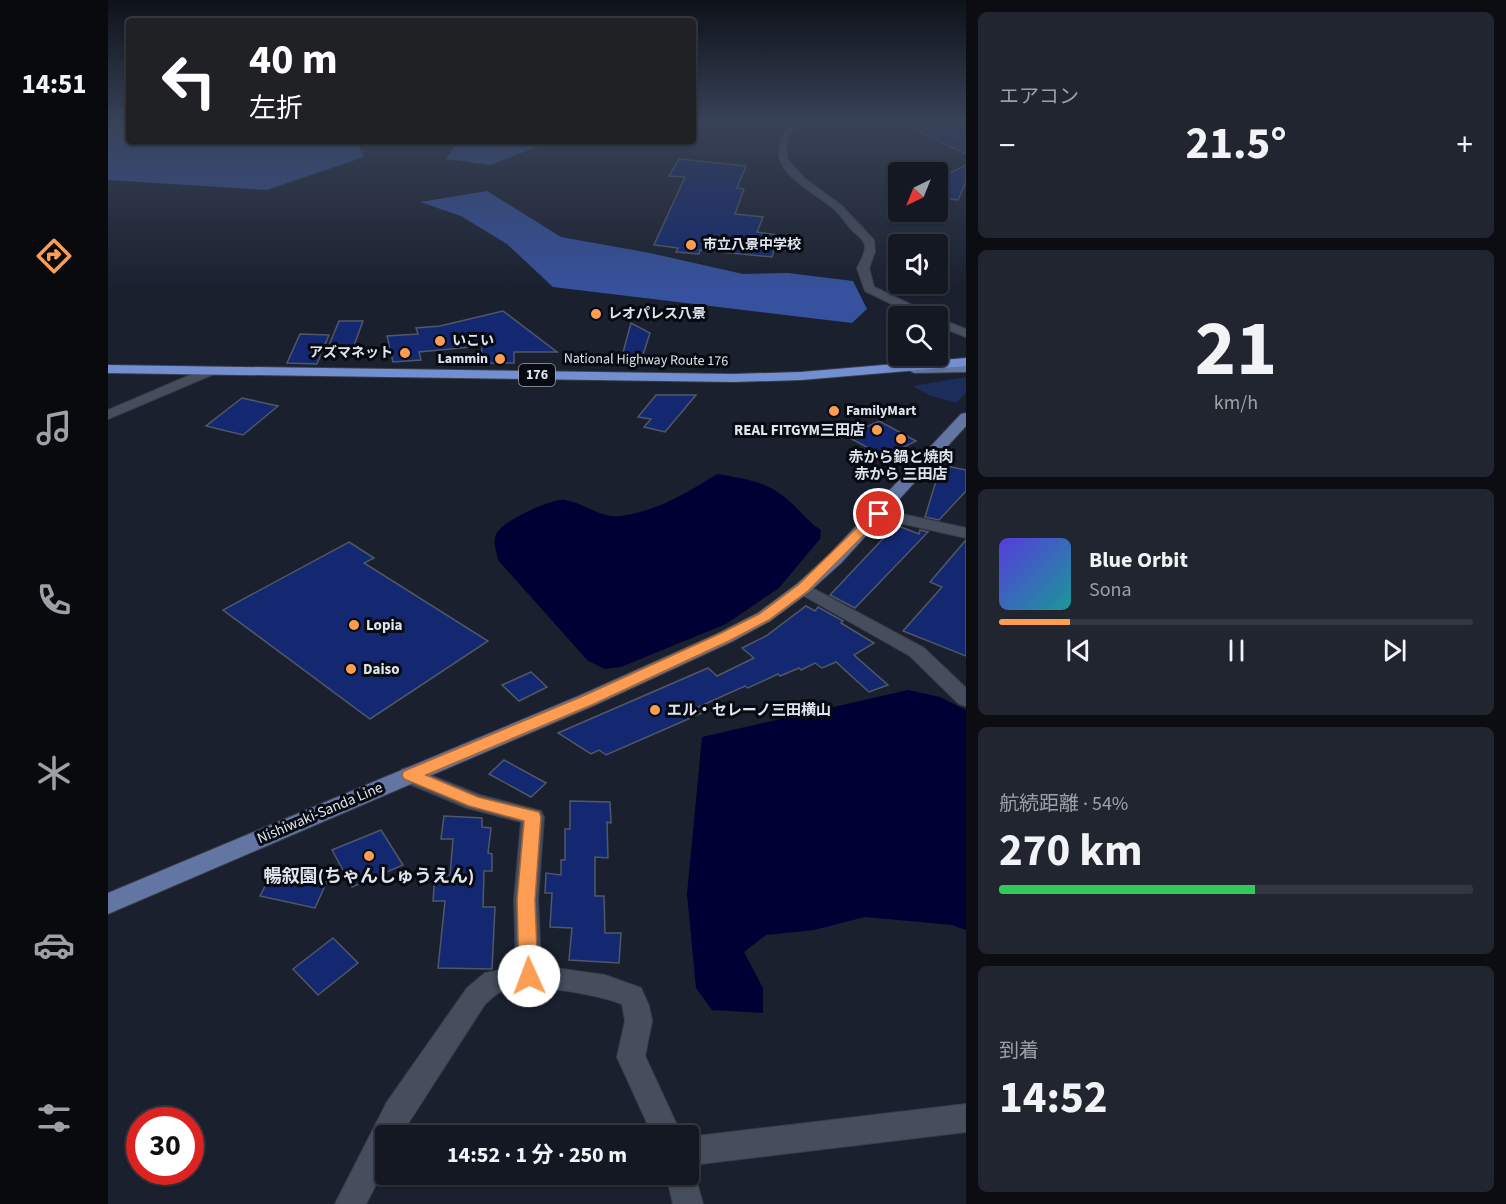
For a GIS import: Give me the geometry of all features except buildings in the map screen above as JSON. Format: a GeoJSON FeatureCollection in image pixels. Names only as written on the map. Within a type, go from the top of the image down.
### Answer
{"type":"FeatureCollection","features":[{"type":"Feature","properties":{"kind":"highway","name":"National Highway Route 176"},"geometry":{"type":"LineString","coordinates":[[108,369],[733,378],[801,376],[966,362]]}},
{"type":"Feature","properties":{"kind":"main road"},"geometry":{"type":"LineString","coordinates":[[890,369],[966,368]]}},
{"type":"Feature","properties":{"kind":"main road","name":"Nishiwaki-Sanda Line"},"geometry":{"type":"LineString","coordinates":[[108,904],[588,700],[724,638],[764,617],[803,588],[879,514],[966,417]]}},
{"type":"Feature","properties":{"kind":"street"},"geometry":{"type":"LineString","coordinates":[[798,178],[837,206],[869,241],[870,254],[863,268],[869,288],[901,306]]}},
{"type":"Feature","properties":{"kind":"street"},"geometry":{"type":"LineString","coordinates":[[948,326],[966,333]]}},
{"type":"Feature","properties":{"kind":"street"},"geometry":{"type":"LineString","coordinates":[[108,415],[209,371]]}},
{"type":"Feature","properties":{"kind":"street"},"geometry":{"type":"LineString","coordinates":[[879,514],[966,533]]}},
{"type":"Feature","properties":{"kind":"street"},"geometry":{"type":"LineString","coordinates":[[803,588],[917,652],[966,699]]}},
{"type":"Feature","properties":{"kind":"street"},"geometry":{"type":"LineString","coordinates":[[410,775],[475,802],[533,817],[526,900],[529,976]]}},
{"type":"Feature","properties":{"kind":"street"},"geometry":{"type":"LineString","coordinates":[[350,1204],[397,1112],[438,1055],[476,996],[494,981],[529,976],[606,986],[632,996],[638,1008],[639,1024],[632,1042],[631,1057],[663,1125]]}},
{"type":"Feature","properties":{"kind":"street"},"geometry":{"type":"LineString","coordinates":[[699,1150],[966,1118]]}},
{"type":"Feature","properties":{"kind":"street"},"geometry":{"type":"LineString","coordinates":[[684,1185],[688,1204]]}},
{"type":"Feature","properties":{"kind":"shaded area"},"geometry":{"type":"Polygon","coordinates":[[[108,178],[302,178],[267,190],[108,180],[108,178]]]}},
{"type":"Feature","properties":{"kind":"shaded area"},"geometry":{"type":"Polygon","coordinates":[[[487,191],[561,237],[650,253],[743,274],[788,273],[853,281],[867,309],[852,323],[553,287],[507,244],[461,216],[420,202],[487,191]]]}},
{"type":"Feature","properties":{"kind":"shaded area"},"geometry":{"type":"Polygon","coordinates":[[[966,377],[966,393],[956,403],[929,395],[913,386],[966,377]]]}},
{"type":"Feature","properties":{"kind":"shaded area"},"geometry":{"type":"Polygon","coordinates":[[[717,474],[757,482],[779,493],[821,530],[820,539],[779,588],[726,624],[621,667],[605,669],[588,661],[498,560],[495,540],[499,530],[511,520],[550,502],[565,500],[614,516],[634,514],[659,506],[717,474]]]}},
{"type":"Feature","properties":{"kind":"shaded area"},"geometry":{"type":"Polygon","coordinates":[[[908,690],[940,697],[966,710],[966,930],[952,925],[865,917],[814,930],[766,935],[744,952],[763,988],[763,1013],[712,1010],[696,988],[687,894],[702,737],[908,690]]]}},
{"type":"Feature","properties":{"kind":"place","name":"市立八景中学校"},"geometry":{"type":"Point","coordinates":[691,245]}},
{"type":"Feature","properties":{"kind":"place","name":"レオパレス八景"},"geometry":{"type":"Point","coordinates":[596,314]}},
{"type":"Feature","properties":{"kind":"place","name":"いこい"},"geometry":{"type":"Point","coordinates":[440,341]}},
{"type":"Feature","properties":{"kind":"place","name":"アズマネット"},"geometry":{"type":"Point","coordinates":[405,353]}},
{"type":"Feature","properties":{"kind":"place","name":"Lammin"},"geometry":{"type":"Point","coordinates":[500,359]}},
{"type":"Feature","properties":{"kind":"place","name":"FamilyMart"},"geometry":{"type":"Point","coordinates":[834,411]}},
{"type":"Feature","properties":{"kind":"place","name":"REAL FITGYM三田店"},"geometry":{"type":"Point","coordinates":[877,430]}},
{"type":"Feature","properties":{"kind":"place","name":"赤から鍋と焼肉 赤から 三田店"},"geometry":{"type":"Point","coordinates":[901,439]}},
{"type":"Feature","properties":{"kind":"place","name":"Lopia"},"geometry":{"type":"Point","coordinates":[354,625]}},
{"type":"Feature","properties":{"kind":"place","name":"Daiso"},"geometry":{"type":"Point","coordinates":[351,669]}},
{"type":"Feature","properties":{"kind":"place","name":"エル・セレーノ三田横山"},"geometry":{"type":"Point","coordinates":[655,710]}},
{"type":"Feature","properties":{"kind":"place","name":"暢叙園(ちゃんしゅうえん)"},"geometry":{"type":"Point","coordinates":[369,856]}},
{"type":"Feature","properties":{"kind":"route"},"geometry":{"type":"LineString","coordinates":[[529,976],[526,900],[533,817],[475,802],[410,775],[588,700],[724,638],[764,617],[803,588],[836,559],[879,514]]}}]}
